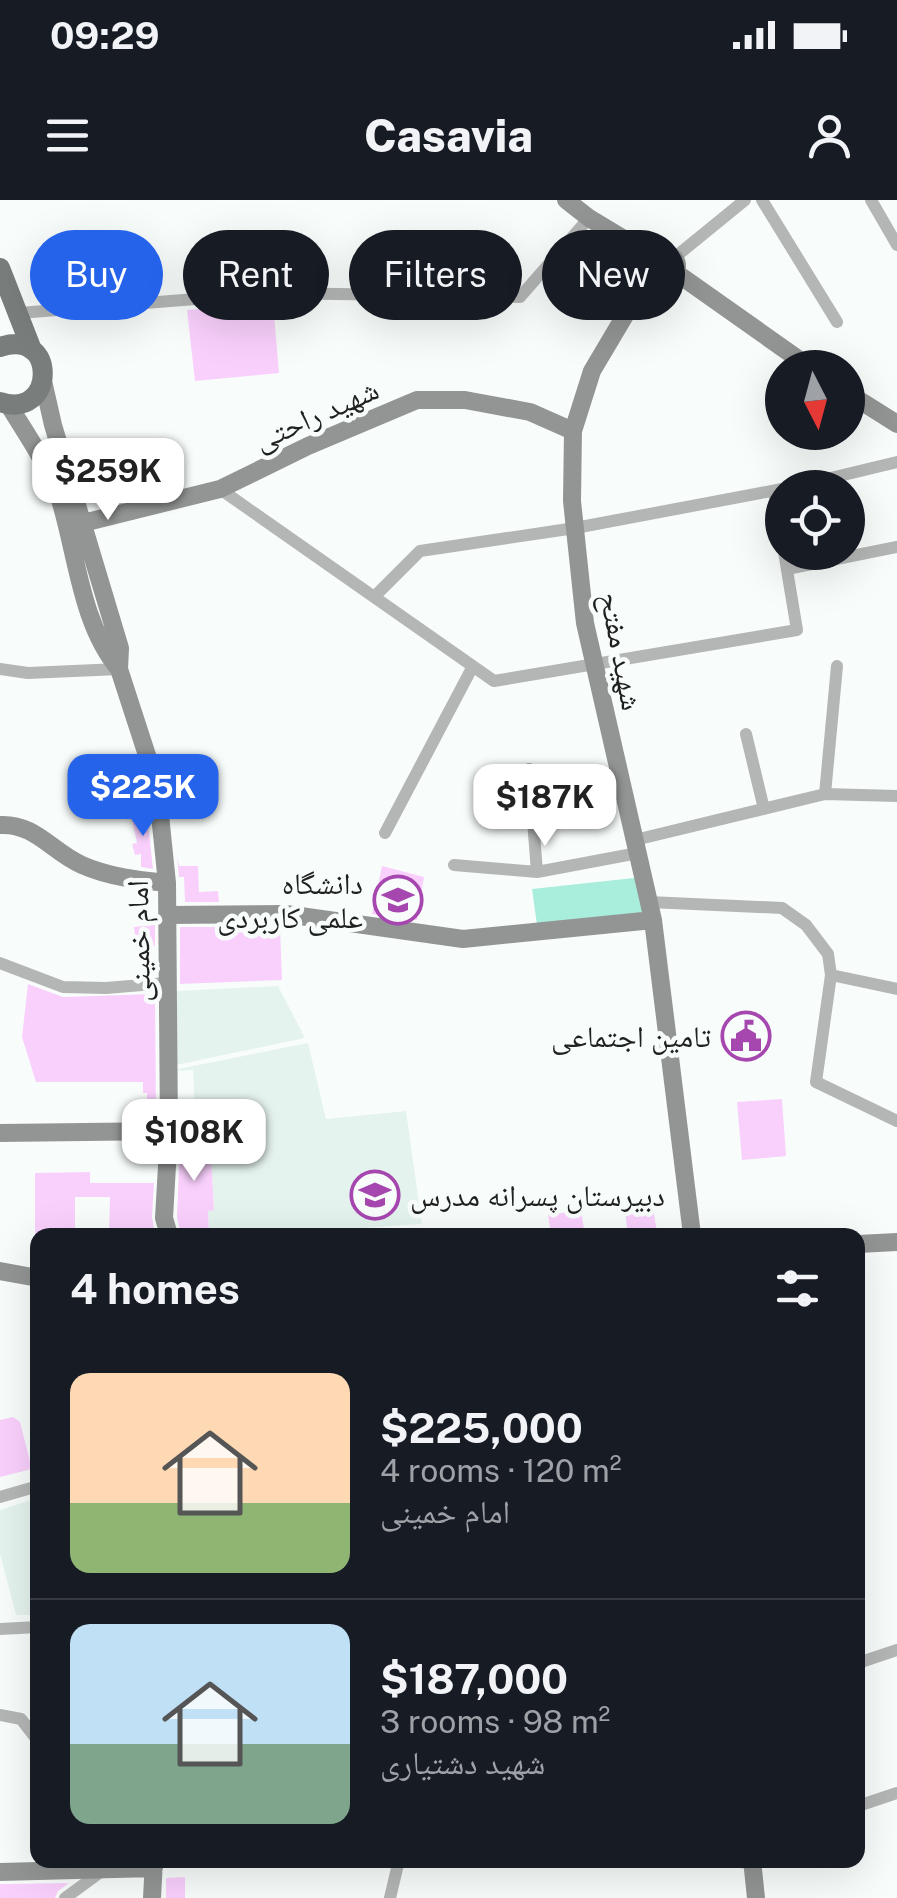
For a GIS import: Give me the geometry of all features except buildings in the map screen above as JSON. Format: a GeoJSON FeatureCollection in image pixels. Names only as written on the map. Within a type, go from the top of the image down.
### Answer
{"type":"FeatureCollection","features":[{"type":"Feature","properties":{"kind":"main road"},"geometry":{"type":"LineString","coordinates":[[0,268],[32,350],[42,364],[43,381],[34,396],[17,404],[4,404]]}},
{"type":"Feature","properties":{"kind":"main road"},"geometry":{"type":"LineString","coordinates":[[0,347],[14,344],[32,350]]}},
{"type":"Feature","properties":{"kind":"street"},"geometry":{"type":"LineString","coordinates":[[566,200],[608,230]]}},
{"type":"Feature","properties":{"kind":"street"},"geometry":{"type":"LineString","coordinates":[[685,250],[745,200]]}},
{"type":"Feature","properties":{"kind":"street"},"geometry":{"type":"LineString","coordinates":[[762,200],[836,322]]}},
{"type":"Feature","properties":{"kind":"street"},"geometry":{"type":"LineString","coordinates":[[871,200],[897,244]]}},
{"type":"Feature","properties":{"kind":"street"},"geometry":{"type":"LineString","coordinates":[[19,313],[272,294],[520,297],[588,218]]}},
{"type":"Feature","properties":{"kind":"street"},"geometry":{"type":"LineString","coordinates":[[685,279],[785,350]]}},
{"type":"Feature","properties":{"kind":"street","name":"شهید مفتح"},"geometry":{"type":"LineString","coordinates":[[622,320],[592,371],[573,431],[572,501],[586,623],[651,911],[691,1228]]}},
{"type":"Feature","properties":{"kind":"street","name":"امام خمینی"},"geometry":{"type":"LineString","coordinates":[[43,381],[120,648],[119,669],[157,786],[167,883],[168,1131],[163,1228]]}},
{"type":"Feature","properties":{"kind":"street","name":"شهید راحتی"},"geometry":{"type":"LineString","coordinates":[[84,523],[220,489],[417,400],[465,400],[530,412],[573,431]]}},
{"type":"Feature","properties":{"kind":"street","name":"امام خمینی"},"geometry":{"type":"LineString","coordinates":[[4,404],[42,460],[60,498],[86,600],[106,654],[119,669]]}},
{"type":"Feature","properties":{"kind":"street"},"geometry":{"type":"LineString","coordinates":[[865,404],[897,424]]}},
{"type":"Feature","properties":{"kind":"street"},"geometry":{"type":"LineString","coordinates":[[863,470],[897,462]]}},
{"type":"Feature","properties":{"kind":"street"},"geometry":{"type":"LineString","coordinates":[[220,489],[494,681],[797,630],[787,570]]}},
{"type":"Feature","properties":{"kind":"street"},"geometry":{"type":"LineString","coordinates":[[374,596],[420,551],[575,528],[765,492]]}},
{"type":"Feature","properties":{"kind":"street"},"geometry":{"type":"LineString","coordinates":[[865,554],[897,547]]}},
{"type":"Feature","properties":{"kind":"street"},"geometry":{"type":"LineString","coordinates":[[385,834],[473,666]]}},
{"type":"Feature","properties":{"kind":"street"},"geometry":{"type":"LineString","coordinates":[[826,794],[838,666]]}},
{"type":"Feature","properties":{"kind":"street"},"geometry":{"type":"LineString","coordinates":[[0,669],[28,673],[119,669]]}},
{"type":"Feature","properties":{"kind":"street"},"geometry":{"type":"LineString","coordinates":[[746,734],[764,809]]}},
{"type":"Feature","properties":{"kind":"street"},"geometry":{"type":"LineString","coordinates":[[528,769],[537,872]]}},
{"type":"Feature","properties":{"kind":"street"},"geometry":{"type":"LineString","coordinates":[[454,865],[537,872],[826,794],[897,796]]}},
{"type":"Feature","properties":{"kind":"street"},"geometry":{"type":"LineString","coordinates":[[0,825],[19,824],[88,868],[133,880],[167,883]]}},
{"type":"Feature","properties":{"kind":"street"},"geometry":{"type":"LineString","coordinates":[[167,915],[286,914],[464,940],[651,911],[782,908],[806,925],[828,954],[831,975],[816,1082],[897,1121]]}},
{"type":"Feature","properties":{"kind":"street"},"geometry":{"type":"LineString","coordinates":[[0,963],[63,987],[106,988],[166,982]]}},
{"type":"Feature","properties":{"kind":"street"},"geometry":{"type":"LineString","coordinates":[[831,975],[897,989]]}},
{"type":"Feature","properties":{"kind":"street"},"geometry":{"type":"LineString","coordinates":[[0,1132],[168,1131]]}},
{"type":"Feature","properties":{"kind":"street"},"geometry":{"type":"LineString","coordinates":[[865,1244],[897,1242]]}},
{"type":"Feature","properties":{"kind":"street"},"geometry":{"type":"LineString","coordinates":[[0,1272],[30,1277]]}},
{"type":"Feature","properties":{"kind":"street"},"geometry":{"type":"LineString","coordinates":[[0,1497],[30,1488]]}},
{"type":"Feature","properties":{"kind":"street"},"geometry":{"type":"LineString","coordinates":[[0,1628],[30,1627]]}},
{"type":"Feature","properties":{"kind":"street"},"geometry":{"type":"LineString","coordinates":[[865,1661],[897,1650]]}},
{"type":"Feature","properties":{"kind":"street"},"geometry":{"type":"LineString","coordinates":[[0,1716],[21,1718],[30,1730]]}},
{"type":"Feature","properties":{"kind":"street"},"geometry":{"type":"LineString","coordinates":[[865,1804],[897,1793]]}},
{"type":"Feature","properties":{"kind":"street"},"geometry":{"type":"LineString","coordinates":[[0,1869],[33,1868]]}},
{"type":"Feature","properties":{"kind":"street"},"geometry":{"type":"LineString","coordinates":[[0,1869],[122,1868]]}},
{"type":"Feature","properties":{"kind":"street"},"geometry":{"type":"LineString","coordinates":[[151,1868],[152,1898]]}},
{"type":"Feature","properties":{"kind":"street"},"geometry":{"type":"LineString","coordinates":[[390,1898],[397,1868]]}},
{"type":"Feature","properties":{"kind":"street"},"geometry":{"type":"LineString","coordinates":[[753,1868],[756,1898]]}},
{"type":"Feature","properties":{"kind":"street"},"geometry":{"type":"LineString","coordinates":[[66,1898],[102,1870]]}},
{"type":"Feature","properties":{"kind":"shaded area"},"geometry":{"type":"Polygon","coordinates":[[[278,986],[305,1038],[176,1065],[176,991],[278,986]]]}},
{"type":"Feature","properties":{"kind":"shaded area"},"geometry":{"type":"Polygon","coordinates":[[[308,1043],[326,1119],[406,1111],[422,1224],[209,1228],[208,1211],[214,1209],[211,1155],[167,1156],[168,1145],[196,1144],[193,1070],[168,1071],[308,1043]]]}},
{"type":"Feature","properties":{"kind":"shaded area"},"geometry":{"type":"Polygon","coordinates":[[[30,1500],[30,1615],[16,1615],[0,1554],[0,1510],[30,1500]]]}},
{"type":"Feature","properties":{"kind":"green space"},"geometry":{"type":"Polygon","coordinates":[[[643,877],[652,919],[538,932],[532,889],[643,877]]]}},
{"type":"Feature","properties":{"kind":"place","name":"دانشگاه علمی کاربردی"},"geometry":{"type":"Point","coordinates":[398,900]}},
{"type":"Feature","properties":{"kind":"place","name":"تامین اجتماعی"},"geometry":{"type":"Point","coordinates":[746,1036]}},
{"type":"Feature","properties":{"kind":"place","name":"دبیرستان پسرانه مدرس"},"geometry":{"type":"Point","coordinates":[375,1195]}}]}
